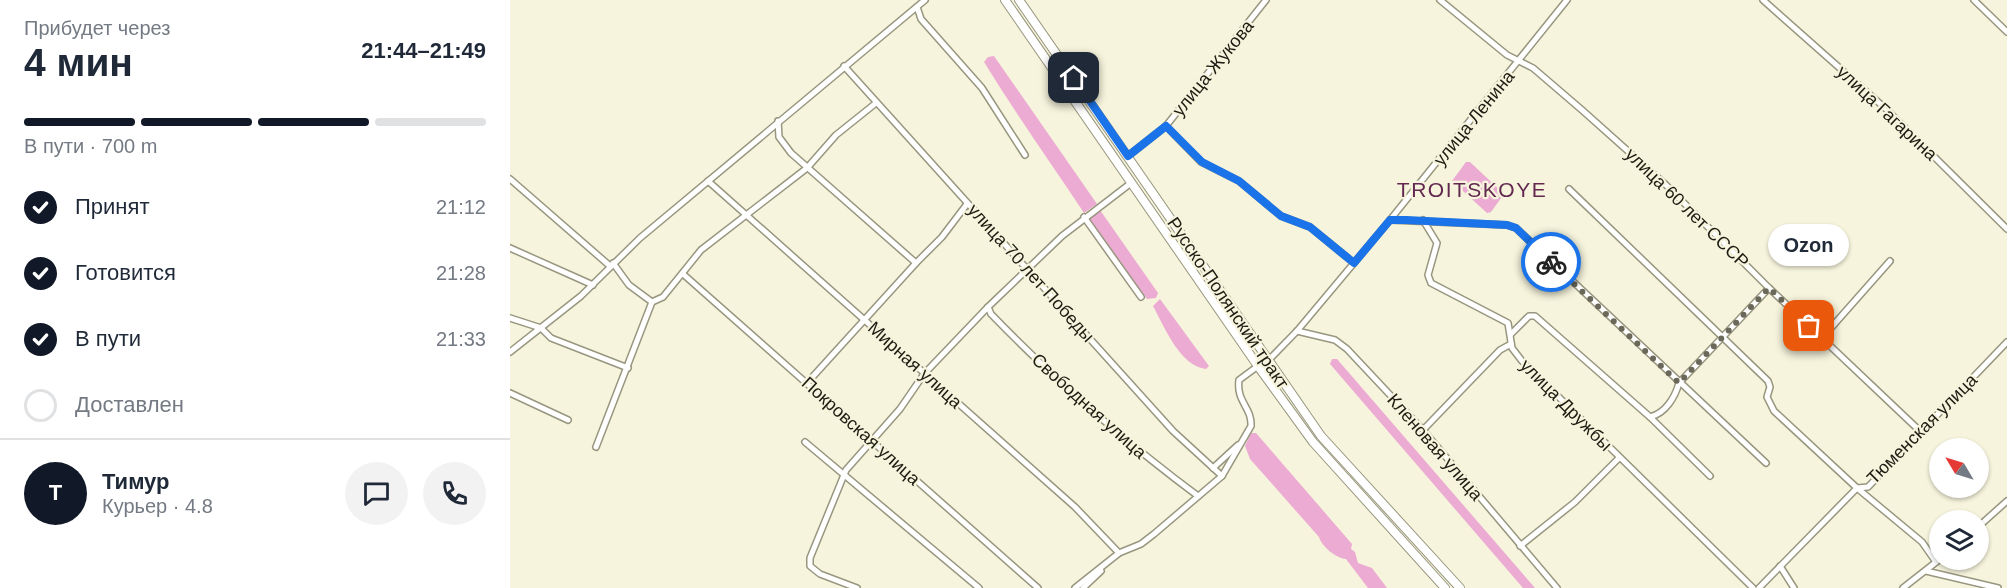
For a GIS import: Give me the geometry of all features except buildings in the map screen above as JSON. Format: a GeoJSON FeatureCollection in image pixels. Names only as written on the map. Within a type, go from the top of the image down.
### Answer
{"type":"FeatureCollection","features":[{"type":"Feature","properties":{"kind":"main road","name":"Русско-Полянский тракт"},"geometry":{"type":"LineString","coordinates":[[1005,0],[1259,368],[1334,468],[1445,588]]}},
{"type":"Feature","properties":{"kind":"main road","name":"Русско-Полянский тракт"},"geometry":{"type":"LineString","coordinates":[[1019,0],[1269,362],[1339,458],[1460,588]]}},
{"type":"Feature","properties":{"kind":"street"},"geometry":{"type":"LineString","coordinates":[[510,352],[593,285],[612,265],[778,121],[925,0]]}},
{"type":"Feature","properties":{"kind":"street","name":"улица Жукова"},"geometry":{"type":"LineString","coordinates":[[1128,156],[1166,126],[1266,0]]}},
{"type":"Feature","properties":{"kind":"street","name":"улица 60 лет СССР"},"geometry":{"type":"LineString","coordinates":[[1440,0],[1507,55],[1533,68],[1665,185],[1769,288],[1921,432]]}},
{"type":"Feature","properties":{"kind":"street","name":"улица Ленина"},"geometry":{"type":"LineString","coordinates":[[1239,443],[1251,426],[1251,419],[1239,395],[1239,380],[1269,362],[1297,331],[1520,62],[1567,0]]}},
{"type":"Feature","properties":{"kind":"street","name":"улица Гагарина"},"geometry":{"type":"LineString","coordinates":[[1763,0],[1886,109],[2007,229]]}},
{"type":"Feature","properties":{"kind":"street"},"geometry":{"type":"LineString","coordinates":[[1974,0],[2007,32]]}},
{"type":"Feature","properties":{"kind":"street"},"geometry":{"type":"LineString","coordinates":[[917,7],[921,19],[982,88],[1025,155]]}},
{"type":"Feature","properties":{"kind":"street","name":"улица 70 лет Победы"},"geometry":{"type":"LineString","coordinates":[[844,66],[1173,431],[1222,476]]}},
{"type":"Feature","properties":{"kind":"street"},"geometry":{"type":"LineString","coordinates":[[596,447],[652,302],[663,297],[701,250],[807,168],[836,135],[876,103]]}},
{"type":"Feature","properties":{"kind":"street"},"geometry":{"type":"LineString","coordinates":[[778,121],[777,128],[784,145],[807,168],[916,262]]}},
{"type":"Feature","properties":{"kind":"street"},"geometry":{"type":"LineString","coordinates":[[1166,126],[1202,162],[1239,181],[1281,216],[1310,227],[1354,263]]}},
{"type":"Feature","properties":{"kind":"street"},"geometry":{"type":"LineString","coordinates":[[510,179],[652,302]]}},
{"type":"Feature","properties":{"kind":"street","name":"Мирная улица"},"geometry":{"type":"LineString","coordinates":[[708,181],[1075,507],[1119,553]]}},
{"type":"Feature","properties":{"kind":"street"},"geometry":{"type":"LineString","coordinates":[[857,588],[820,574],[810,566],[810,558],[844,474],[900,409],[924,374],[988,307],[1084,218],[1131,183]]}},
{"type":"Feature","properties":{"kind":"street"},"geometry":{"type":"LineString","coordinates":[[1569,189],[1768,381],[1770,387],[1767,397],[1774,411],[1929,550]]}},
{"type":"Feature","properties":{"kind":"street"},"geometry":{"type":"LineString","coordinates":[[807,383],[916,262],[942,237],[967,204]]}},
{"type":"Feature","properties":{"kind":"street"},"geometry":{"type":"LineString","coordinates":[[1084,218],[1141,297]]}},
{"type":"Feature","properties":{"kind":"street"},"geometry":{"type":"LineString","coordinates":[[1390,220],[1507,225],[1516,228],[1766,463]]}},
{"type":"Feature","properties":{"kind":"street"},"geometry":{"type":"LineString","coordinates":[[1423,220],[1437,243],[1428,274],[1431,283],[1504,319],[1508,323],[1511,334],[1529,316],[1535,316],[1650,417],[1710,476]]}},
{"type":"Feature","properties":{"kind":"street"},"geometry":{"type":"LineString","coordinates":[[510,248],[593,285]]}},
{"type":"Feature","properties":{"kind":"street"},"geometry":{"type":"LineString","coordinates":[[1822,338],[1890,261]]}},
{"type":"Feature","properties":{"kind":"street","name":"Покровская улица"},"geometry":{"type":"LineString","coordinates":[[683,274],[1038,588]]}},
{"type":"Feature","properties":{"kind":"street"},"geometry":{"type":"LineString","coordinates":[[1650,417],[1659,414],[1667,406],[1676,394],[1679,383],[1769,288]]}},
{"type":"Feature","properties":{"kind":"street","name":"Свободная улица"},"geometry":{"type":"LineString","coordinates":[[988,307],[991,314],[1024,348],[1078,398],[1155,464],[1198,496]]}},
{"type":"Feature","properties":{"kind":"street"},"geometry":{"type":"LineString","coordinates":[[510,318],[541,328],[551,338],[628,368]]}},
{"type":"Feature","properties":{"kind":"street","name":"Кленовая улица"},"geometry":{"type":"LineString","coordinates":[[1297,331],[1341,343],[1423,430],[1557,588]]}},
{"type":"Feature","properties":{"kind":"street","name":"улица Дружбы"},"geometry":{"type":"LineString","coordinates":[[1511,334],[1511,344],[1522,361],[1753,588]]}},
{"type":"Feature","properties":{"kind":"street","name":"Тюменская улица"},"geometry":{"type":"LineString","coordinates":[[1759,588],[1857,488],[1868,487],[2007,342]]}},
{"type":"Feature","properties":{"kind":"street"},"geometry":{"type":"LineString","coordinates":[[1423,430],[1500,350],[1511,344]]}},
{"type":"Feature","properties":{"kind":"street"},"geometry":{"type":"LineString","coordinates":[[510,393],[568,420]]}},
{"type":"Feature","properties":{"kind":"street"},"geometry":{"type":"LineString","coordinates":[[805,442],[978,588]]}},
{"type":"Feature","properties":{"kind":"street"},"geometry":{"type":"LineString","coordinates":[[1213,468],[1239,443]]}},
{"type":"Feature","properties":{"kind":"street"},"geometry":{"type":"LineString","coordinates":[[1074,588],[1119,553],[1141,544],[1222,476],[1230,465],[1239,443]]}},
{"type":"Feature","properties":{"kind":"street"},"geometry":{"type":"LineString","coordinates":[[1520,546],[1575,502],[1619,458]]}},
{"type":"Feature","properties":{"kind":"street"},"geometry":{"type":"LineString","coordinates":[[1989,518],[2007,501]]}},
{"type":"Feature","properties":{"kind":"street"},"geometry":{"type":"LineString","coordinates":[[1083,588],[1108,562]]}},
{"type":"Feature","properties":{"kind":"street"},"geometry":{"type":"LineString","coordinates":[[1780,566],[1794,588]]}},
{"type":"Feature","properties":{"kind":"street"},"geometry":{"type":"LineString","coordinates":[[1903,588],[1929,568]]}},
{"type":"Feature","properties":{"kind":"street"},"geometry":{"type":"LineString","coordinates":[[1926,571],[1998,588]]}},
{"type":"Feature","properties":{"kind":"shaded area"},"geometry":{"type":"Polygon","coordinates":[[[994,56],[1097,204],[1084,213],[984,62],[988,57],[994,56]]]}},
{"type":"Feature","properties":{"kind":"shaded area"},"geometry":{"type":"Polygon","coordinates":[[[1466,162],[1470,162],[1504,194],[1491,212],[1487,213],[1452,181],[1466,162]]]}},
{"type":"Feature","properties":{"kind":"shaded area"},"geometry":{"type":"Polygon","coordinates":[[[1100,210],[1158,293],[1156,298],[1147,299],[1088,219],[1100,210]]]}},
{"type":"Feature","properties":{"kind":"shaded area"},"geometry":{"type":"Polygon","coordinates":[[[1160,299],[1209,366],[1206,369],[1188,361],[1174,345],[1153,306],[1160,299]]]}},
{"type":"Feature","properties":{"kind":"shaded area"},"geometry":{"type":"Polygon","coordinates":[[[1332,359],[1337,359],[1535,588],[1523,588],[1330,364],[1332,359]]]}},
{"type":"Feature","properties":{"kind":"shaded area"},"geometry":{"type":"Polygon","coordinates":[[[1251,433],[1256,433],[1352,544],[1351,549],[1355,552],[1358,563],[1372,568],[1387,588],[1368,588],[1346,559],[1334,554],[1323,545],[1319,537],[1250,459],[1245,446],[1251,433]]]}},
{"type":"Feature","properties":{"kind":"way so far"},"geometry":{"type":"LineString","coordinates":[[1551,262],[1679,383],[1769,288],[1809,326]]}},
{"type":"Feature","properties":{"kind":"place","name":"Ozon"},"geometry":{"type":"Point","coordinates":[1809,326]}},
{"type":"Feature","properties":{"kind":"district","name":"TROITSKOYE"},"geometry":{"type":"Point","coordinates":[1472,190]}},
{"type":"Feature","properties":{"kind":"route"},"geometry":{"type":"LineString","coordinates":[[1074,78],[1128,156],[1166,126],[1202,162],[1239,181],[1281,216],[1310,227],[1354,263],[1390,220],[1507,225],[1516,228],[1551,262]]}}]}
